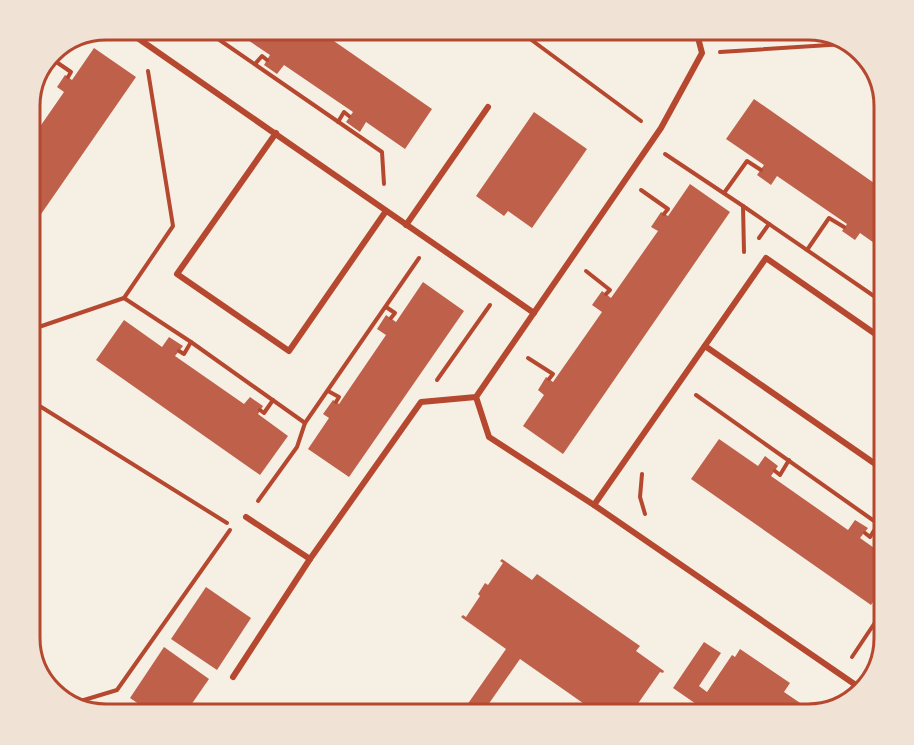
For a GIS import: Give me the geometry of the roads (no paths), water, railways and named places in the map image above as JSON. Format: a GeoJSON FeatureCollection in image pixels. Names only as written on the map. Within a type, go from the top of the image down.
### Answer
{"type":"FeatureCollection","features":[{"type":"Feature","properties":{"kind":"street"},"geometry":{"type":"LineString","coordinates":[[141,40],[534,313]]}},
{"type":"Feature","properties":{"kind":"street"},"geometry":{"type":"LineString","coordinates":[[476,397],[661,128],[702,53],[699,40]]}},
{"type":"Feature","properties":{"kind":"street"},"geometry":{"type":"LineString","coordinates":[[406,225],[488,107]]}},
{"type":"Feature","properties":{"kind":"street"},"geometry":{"type":"LineString","coordinates":[[276,133],[177,274],[289,351],[386,212]]}},
{"type":"Feature","properties":{"kind":"street"},"geometry":{"type":"LineString","coordinates":[[594,505],[766,258],[874,333]]}},
{"type":"Feature","properties":{"kind":"street"},"geometry":{"type":"LineString","coordinates":[[705,346],[874,463]]}},
{"type":"Feature","properties":{"kind":"street"},"geometry":{"type":"LineString","coordinates":[[233,677],[310,560],[421,402],[476,397]]}},
{"type":"Feature","properties":{"kind":"street"},"geometry":{"type":"LineString","coordinates":[[476,397],[489,437],[594,505],[855,684]]}},
{"type":"Feature","properties":{"kind":"street"},"geometry":{"type":"LineString","coordinates":[[246,518],[310,560]]}}]}
